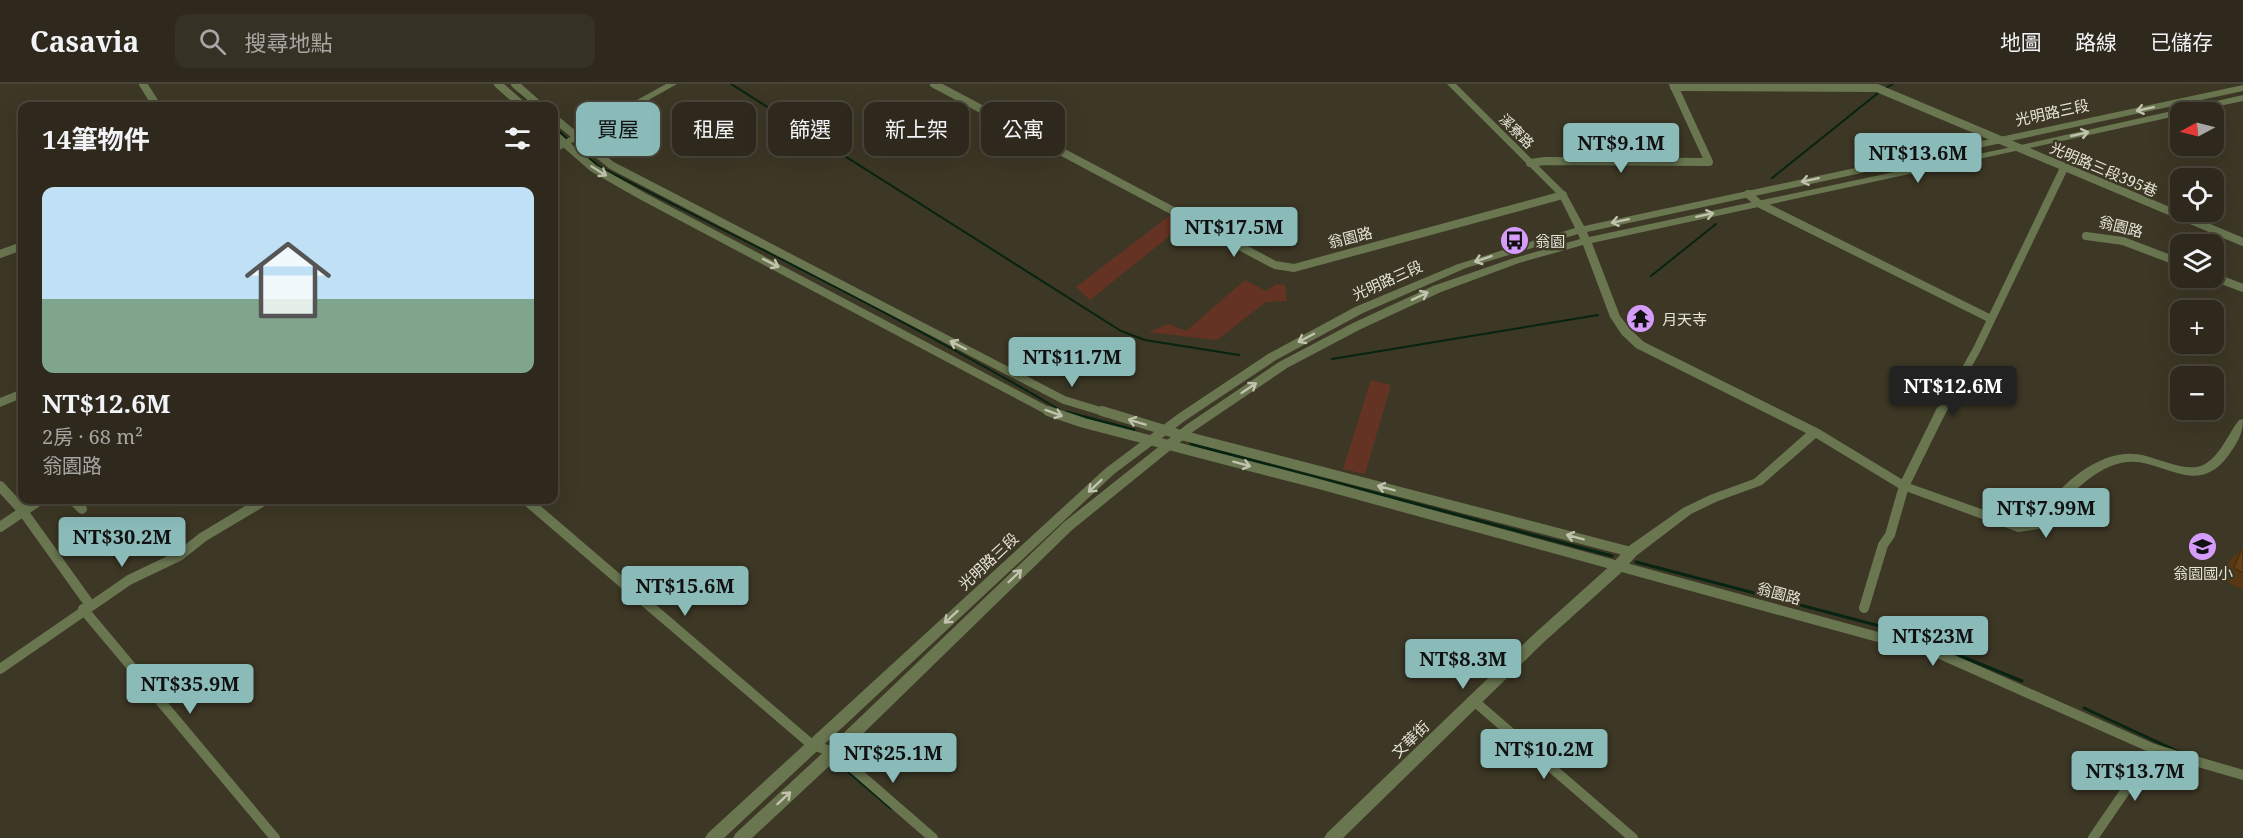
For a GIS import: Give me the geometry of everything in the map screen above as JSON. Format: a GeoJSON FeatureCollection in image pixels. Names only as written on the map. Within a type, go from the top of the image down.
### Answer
{"type":"FeatureCollection","features":[{"type":"Feature","properties":{"kind":"street"},"geometry":{"type":"LineString","coordinates":[[143,84],[155,102]]}},
{"type":"Feature","properties":{"kind":"street"},"geometry":{"type":"LineString","coordinates":[[498,84],[518,102]]}},
{"type":"Feature","properties":{"kind":"street"},"geometry":{"type":"LineString","coordinates":[[515,84],[535,102]]}},
{"type":"Feature","properties":{"kind":"street"},"geometry":{"type":"LineString","coordinates":[[641,102],[673,84]]}},
{"type":"Feature","properties":{"kind":"street","name":"翁園路"},"geometry":{"type":"LineString","coordinates":[[933,84],[1275,266],[1284,268],[1294,268],[1417,237],[1563,195]]}},
{"type":"Feature","properties":{"kind":"street","name":"溪寮路"},"geometry":{"type":"LineString","coordinates":[[1451,84],[1563,195],[1583,235]]}},
{"type":"Feature","properties":{"kind":"street"},"geometry":{"type":"LineString","coordinates":[[1530,163],[1545,161],[1709,162],[1673,85],[1877,88],[2021,148]]}},
{"type":"Feature","properties":{"kind":"street","name":"光明路三段"},"geometry":{"type":"LineString","coordinates":[[712,838],[1110,471],[1164,430],[1272,357],[1359,310],[1462,266],[1748,194],[2242,91]]}},
{"type":"Feature","properties":{"kind":"street","name":"光明路三段"},"geometry":{"type":"LineString","coordinates":[[741,838],[834,752],[1068,526],[1181,435],[1283,365],[1357,326],[1437,289],[1583,235],[1758,203],[2021,148],[2242,91]]}},
{"type":"Feature","properties":{"kind":"street"},"geometry":{"type":"LineString","coordinates":[[558,121],[576,137]]}},
{"type":"Feature","properties":{"kind":"street","name":"翁園路"},"geometry":{"type":"LineString","coordinates":[[558,138],[593,168],[644,197],[1022,395],[1047,411],[1150,441],[1319,484],[1940,654],[2154,749],[2243,775]]}},
{"type":"Feature","properties":{"kind":"street"},"geometry":{"type":"LineString","coordinates":[[558,148],[576,139]]}},
{"type":"Feature","properties":{"kind":"street","name":"光明路三段395巷"},"geometry":{"type":"LineString","coordinates":[[2021,148],[2243,242]]}},
{"type":"Feature","properties":{"kind":"street"},"geometry":{"type":"LineString","coordinates":[[600,156],[611,165],[1064,400],[1181,435],[1631,552]]}},
{"type":"Feature","properties":{"kind":"street"},"geometry":{"type":"LineString","coordinates":[[1864,608],[1883,545],[1890,535],[1904,486],[1936,419],[1991,319],[2064,168]]}},
{"type":"Feature","properties":{"kind":"street"},"geometry":{"type":"LineString","coordinates":[[1748,194],[1758,203],[1991,319]]}},
{"type":"Feature","properties":{"kind":"street"},"geometry":{"type":"LineString","coordinates":[[1583,235],[1615,317],[1640,345],[1815,432],[1904,486],[2018,527],[2042,524],[2045,517],[2073,486],[2108,462],[2131,457],[2187,471],[2209,468],[2243,423]]}},
{"type":"Feature","properties":{"kind":"street","name":"翁園路"},"geometry":{"type":"LineString","coordinates":[[2086,236],[2103,236],[2126,242],[2170,260]]}},
{"type":"Feature","properties":{"kind":"street"},"geometry":{"type":"LineString","coordinates":[[0,254],[18,247]]}},
{"type":"Feature","properties":{"kind":"street"},"geometry":{"type":"LineString","coordinates":[[2224,281],[2243,288]]}},
{"type":"Feature","properties":{"kind":"street"},"geometry":{"type":"LineString","coordinates":[[0,403],[18,395]]}},
{"type":"Feature","properties":{"kind":"street"},"geometry":{"type":"LineString","coordinates":[[1618,567],[1631,552],[1687,511],[1714,498],[1758,482],[1815,432]]}},
{"type":"Feature","properties":{"kind":"street"},"geometry":{"type":"LineString","coordinates":[[0,486],[22,510],[86,607],[275,838]]}},
{"type":"Feature","properties":{"kind":"street"},"geometry":{"type":"LineString","coordinates":[[0,527],[33,504]]}},
{"type":"Feature","properties":{"kind":"street"},"geometry":{"type":"LineString","coordinates":[[77,504],[82,509]]}},
{"type":"Feature","properties":{"kind":"street"},"geometry":{"type":"LineString","coordinates":[[0,669],[86,607],[129,580],[179,556],[203,537],[258,504]]}},
{"type":"Feature","properties":{"kind":"street"},"geometry":{"type":"LineString","coordinates":[[531,504],[812,745],[834,752],[933,838]]}},
{"type":"Feature","properties":{"kind":"street","name":"文華街"},"geometry":{"type":"LineString","coordinates":[[1332,838],[1539,638],[1618,567]]}},
{"type":"Feature","properties":{"kind":"street"},"geometry":{"type":"LineString","coordinates":[[1474,701],[1633,838]]}},
{"type":"Feature","properties":{"kind":"street"},"geometry":{"type":"LineString","coordinates":[[2096,836],[2154,749]]}},
{"type":"Feature","properties":{"kind":"shaded area"},"geometry":{"type":"Polygon","coordinates":[[[1169,216],[1187,222],[1090,300],[1076,287],[1169,216]]]}},
{"type":"Feature","properties":{"kind":"shaded area"},"geometry":{"type":"Polygon","coordinates":[[[1245,280],[1266,291],[1276,284],[1285,285],[1287,301],[1266,302],[1217,340],[1148,332],[1169,324],[1186,331],[1245,280]]]}},
{"type":"Feature","properties":{"kind":"shaded area"},"geometry":{"type":"Polygon","coordinates":[[[1371,380],[1391,385],[1365,474],[1343,469],[1371,380]]]}},
{"type":"Feature","properties":{"kind":"building"},"geometry":{"type":"Polygon","coordinates":[[[2241,550],[2243,551],[2243,573],[2234,568],[2241,550]]]}},
{"type":"Feature","properties":{"kind":"waterway"},"geometry":{"type":"LineString","coordinates":[[731,84],[1121,331],[1145,340],[1239,355]]}},
{"type":"Feature","properties":{"kind":"waterway"},"geometry":{"type":"LineString","coordinates":[[1886,88],[1893,84]]}},
{"type":"Feature","properties":{"kind":"waterway"},"geometry":{"type":"LineString","coordinates":[[520,93],[530,102]]}},
{"type":"Feature","properties":{"kind":"waterway"},"geometry":{"type":"LineString","coordinates":[[1772,178],[1878,93]]}},
{"type":"Feature","properties":{"kind":"waterway"},"geometry":{"type":"LineString","coordinates":[[558,130],[567,139]]}},
{"type":"Feature","properties":{"kind":"waterway"},"geometry":{"type":"LineString","coordinates":[[574,146],[600,167],[890,315],[1060,410]]}},
{"type":"Feature","properties":{"kind":"waterway"},"geometry":{"type":"LineString","coordinates":[[1651,276],[1716,224]]}},
{"type":"Feature","properties":{"kind":"waterway"},"geometry":{"type":"LineString","coordinates":[[1332,359],[1598,315]]}},
{"type":"Feature","properties":{"kind":"waterway"},"geometry":{"type":"LineString","coordinates":[[1069,413],[1066,412],[1134,430]]}},
{"type":"Feature","properties":{"kind":"waterway"},"geometry":{"type":"LineString","coordinates":[[1191,444],[1612,556]]}},
{"type":"Feature","properties":{"kind":"waterway"},"geometry":{"type":"LineString","coordinates":[[1636,562],[1899,631],[2022,681]]}},
{"type":"Feature","properties":{"kind":"waterway"},"geometry":{"type":"LineString","coordinates":[[2084,708],[2179,752]]}},
{"type":"Feature","properties":{"kind":"waterway"},"geometry":{"type":"LineString","coordinates":[[842,766],[891,808]]}},
{"type":"Feature","properties":{"kind":"place","name":"翁園"},"geometry":{"type":"Point","coordinates":[1514,241]}},
{"type":"Feature","properties":{"kind":"place","name":"月天寺"},"geometry":{"type":"Point","coordinates":[1641,319]}},
{"type":"Feature","properties":{"kind":"place","name":"翁園國小"},"geometry":{"type":"Point","coordinates":[2203,546]}}]}
